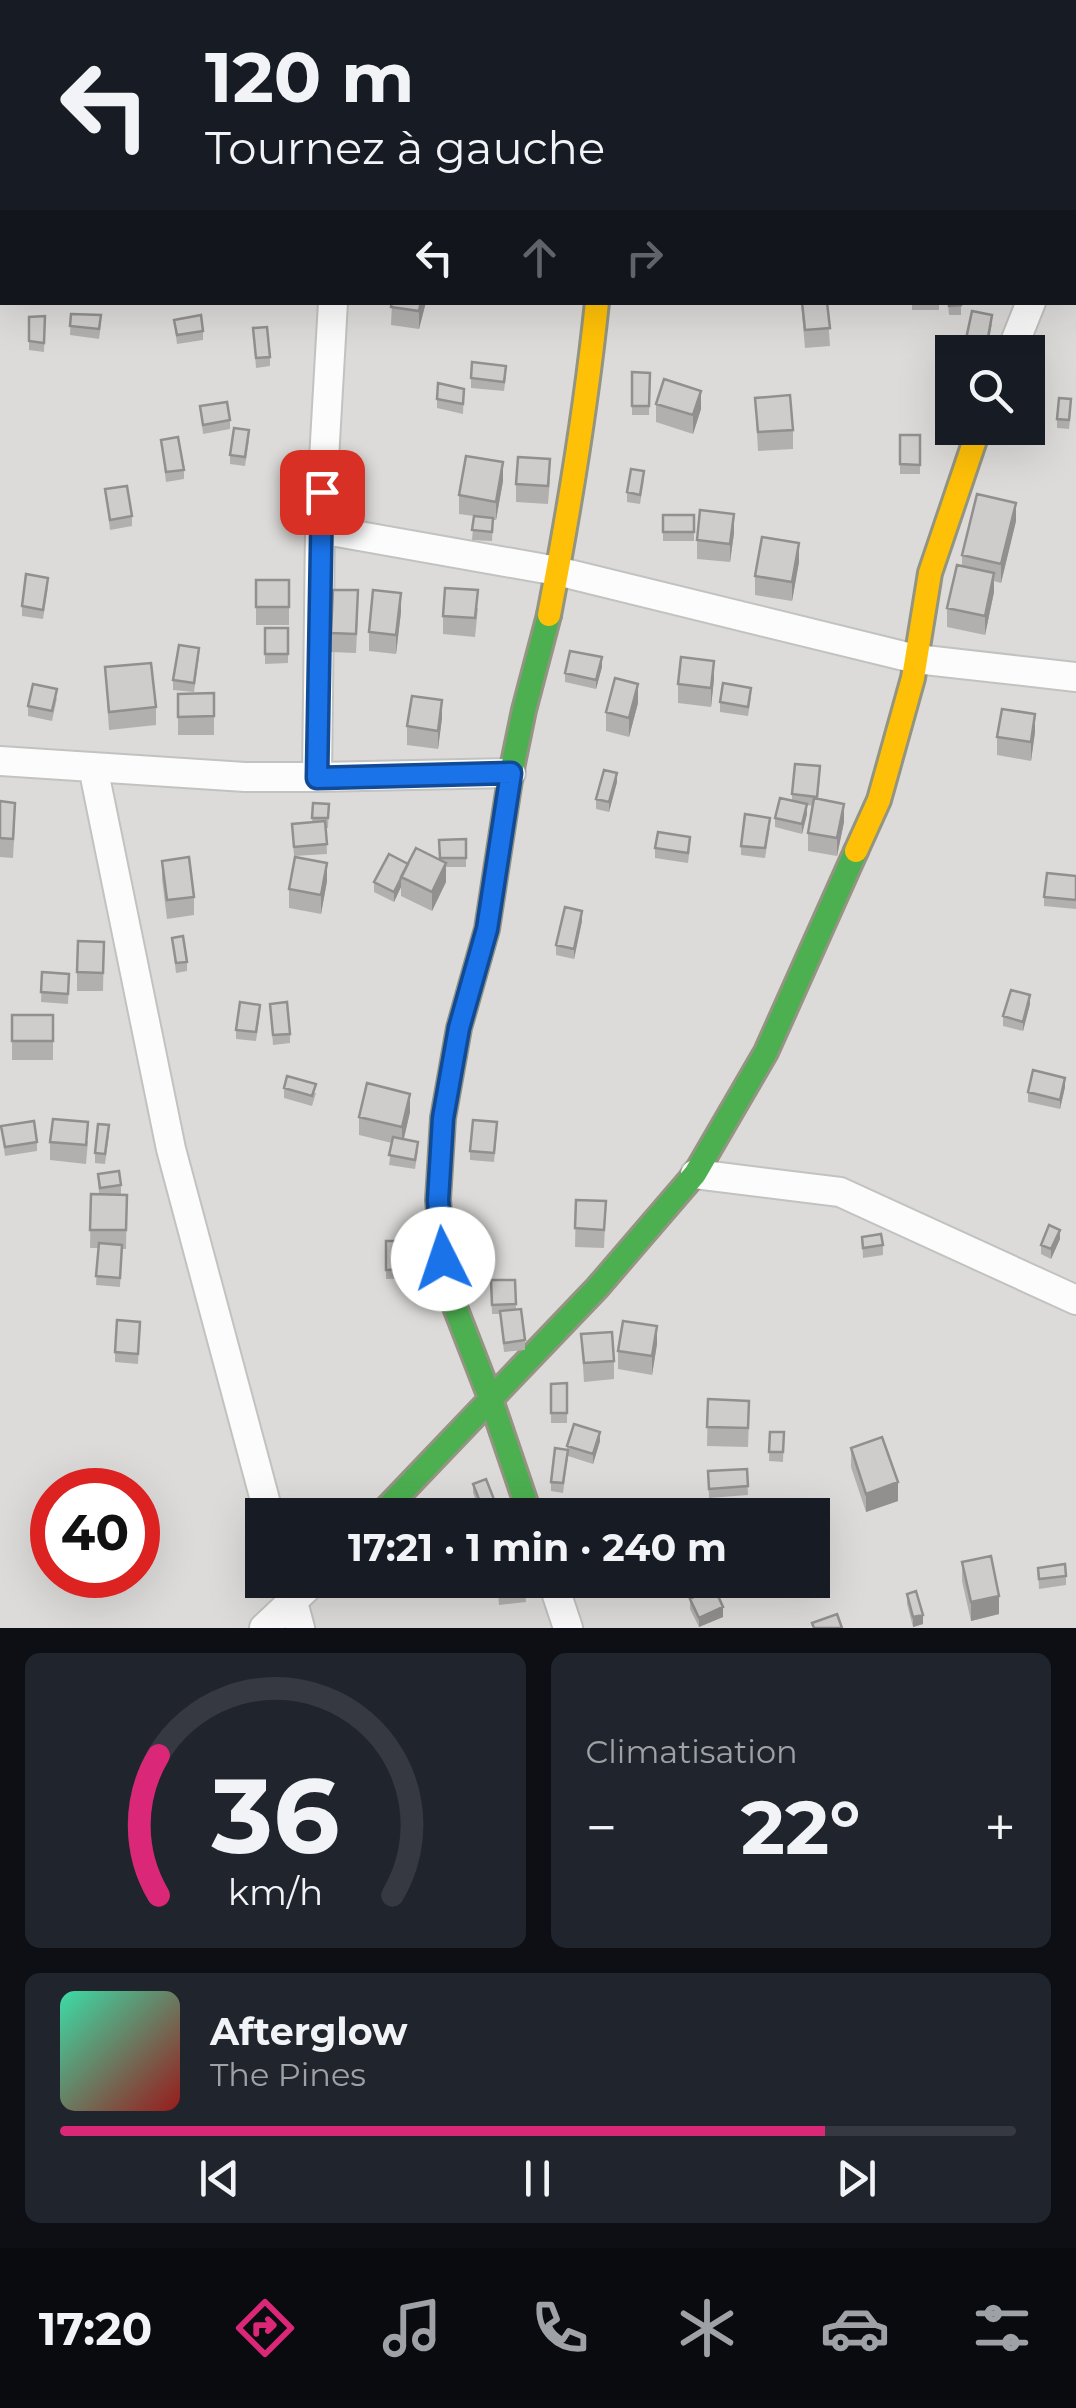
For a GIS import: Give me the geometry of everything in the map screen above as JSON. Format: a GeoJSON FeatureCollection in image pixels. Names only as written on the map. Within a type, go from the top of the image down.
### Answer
{"type":"FeatureCollection","features":[{"type":"Feature","properties":{"kind":"street"},"geometry":{"type":"LineString","coordinates":[[317,778],[320,530],[333,305]]}},
{"type":"Feature","properties":{"kind":"street"},"geometry":{"type":"LineString","coordinates":[[524,1498],[454,1302],[443,1259],[438,1200],[443,1118],[459,1028],[487,929],[524,710],[558,570],[598,305]]}},
{"type":"Feature","properties":{"kind":"street"},"geometry":{"type":"LineString","coordinates":[[1018,335],[1030,305]]}},
{"type":"Feature","properties":{"kind":"street"},"geometry":{"type":"LineString","coordinates":[[396,1498],[597,1288],[695,1174],[766,1052],[879,800],[913,678],[930,573],[973,445]]}},
{"type":"Feature","properties":{"kind":"street"},"geometry":{"type":"LineString","coordinates":[[320,530],[558,570],[916,659],[1076,677]]}},
{"type":"Feature","properties":{"kind":"street"},"geometry":{"type":"LineString","coordinates":[[0,761],[317,778],[511,773]]}},
{"type":"Feature","properties":{"kind":"street"},"geometry":{"type":"LineString","coordinates":[[93,767],[171,1150],[265,1498]]}},
{"type":"Feature","properties":{"kind":"street"},"geometry":{"type":"LineString","coordinates":[[695,1174],[840,1192],[1076,1300]]}},
{"type":"Feature","properties":{"kind":"street"},"geometry":{"type":"LineString","coordinates":[[558,1598],[568,1628]]}},
{"type":"Feature","properties":{"kind":"street"},"geometry":{"type":"LineString","coordinates":[[264,1628],[293,1603]]}},
{"type":"Feature","properties":{"kind":"shaded area"},"geometry":{"type":"Polygon","coordinates":[[[0,305],[1076,305],[1076,1628],[0,1628],[0,305]]]}},
{"type":"Feature","properties":{"kind":"building"},"geometry":{"type":"Polygon","coordinates":[[[391,305],[420,305],[419,311],[391,305]]]}},
{"type":"Feature","properties":{"kind":"building"},"geometry":{"type":"Polygon","coordinates":[[[802,305],[827,305],[830,328],[805,330],[802,305]]]}},
{"type":"Feature","properties":{"kind":"building"},"geometry":{"type":"Polygon","coordinates":[[[972,311],[992,315],[988,335],[967,335],[972,311]]]}},
{"type":"Feature","properties":{"kind":"building"},"geometry":{"type":"Polygon","coordinates":[[[71,314],[101,315],[99,329],[70,326],[71,314]]]}},
{"type":"Feature","properties":{"kind":"building"},"geometry":{"type":"Polygon","coordinates":[[[201,315],[203,331],[177,335],[174,320],[201,315]]]}},
{"type":"Feature","properties":{"kind":"building"},"geometry":{"type":"Polygon","coordinates":[[[45,316],[44,343],[29,341],[29,317],[45,316]]]}},
{"type":"Feature","properties":{"kind":"building"},"geometry":{"type":"Polygon","coordinates":[[[267,327],[270,357],[256,358],[253,328],[267,327]]]}},
{"type":"Feature","properties":{"kind":"building"},"geometry":{"type":"Polygon","coordinates":[[[472,362],[506,366],[504,382],[471,378],[472,362]]]}},
{"type":"Feature","properties":{"kind":"building"},"geometry":{"type":"Polygon","coordinates":[[[632,372],[650,373],[649,406],[632,406],[632,372]]]}},
{"type":"Feature","properties":{"kind":"building"},"geometry":{"type":"Polygon","coordinates":[[[664,379],[701,391],[693,415],[656,404],[664,379]]]}},
{"type":"Feature","properties":{"kind":"building"},"geometry":{"type":"Polygon","coordinates":[[[438,383],[464,389],[463,404],[437,399],[438,383]]]}},
{"type":"Feature","properties":{"kind":"building"},"geometry":{"type":"Polygon","coordinates":[[[790,395],[793,430],[758,432],[755,398],[790,395]]]}},
{"type":"Feature","properties":{"kind":"building"},"geometry":{"type":"Polygon","coordinates":[[[1059,398],[1071,399],[1069,420],[1057,419],[1059,398]]]}},
{"type":"Feature","properties":{"kind":"building"},"geometry":{"type":"Polygon","coordinates":[[[227,402],[230,420],[203,425],[200,406],[227,402]]]}},
{"type":"Feature","properties":{"kind":"building"},"geometry":{"type":"Polygon","coordinates":[[[234,428],[249,430],[245,457],[230,455],[234,428]]]}},
{"type":"Feature","properties":{"kind":"building"},"geometry":{"type":"Polygon","coordinates":[[[900,435],[920,435],[920,465],[900,464],[900,435]]]}},
{"type":"Feature","properties":{"kind":"building"},"geometry":{"type":"Polygon","coordinates":[[[178,437],[184,470],[166,472],[161,440],[178,437]]]}},
{"type":"Feature","properties":{"kind":"building"},"geometry":{"type":"Polygon","coordinates":[[[466,456],[503,462],[496,502],[459,495],[466,456]]]}},
{"type":"Feature","properties":{"kind":"building"},"geometry":{"type":"Polygon","coordinates":[[[518,457],[550,459],[548,486],[516,484],[518,457]]]}},
{"type":"Feature","properties":{"kind":"building"},"geometry":{"type":"Polygon","coordinates":[[[631,469],[644,471],[640,495],[627,492],[631,469]]]}},
{"type":"Feature","properties":{"kind":"building"},"geometry":{"type":"Polygon","coordinates":[[[127,486],[132,516],[110,520],[105,489],[127,486]]]}},
{"type":"Feature","properties":{"kind":"building"},"geometry":{"type":"Polygon","coordinates":[[[977,494],[1016,503],[1001,564],[962,555],[977,494]]]}},
{"type":"Feature","properties":{"kind":"building"},"geometry":{"type":"Polygon","coordinates":[[[700,510],[734,514],[730,544],[697,540],[700,510]]]}},
{"type":"Feature","properties":{"kind":"building"},"geometry":{"type":"Polygon","coordinates":[[[663,515],[694,515],[694,532],[663,532],[663,515]]]}},
{"type":"Feature","properties":{"kind":"building"},"geometry":{"type":"Polygon","coordinates":[[[474,516],[493,518],[492,532],[472,530],[474,516]]]}},
{"type":"Feature","properties":{"kind":"building"},"geometry":{"type":"Polygon","coordinates":[[[762,537],[799,543],[792,582],[755,576],[762,537]]]}},
{"type":"Feature","properties":{"kind":"building"},"geometry":{"type":"Polygon","coordinates":[[[957,565],[994,573],[985,616],[947,608],[957,565]]]}},
{"type":"Feature","properties":{"kind":"building"},"geometry":{"type":"Polygon","coordinates":[[[26,574],[48,578],[43,610],[22,606],[26,574]]]}},
{"type":"Feature","properties":{"kind":"building"},"geometry":{"type":"Polygon","coordinates":[[[256,580],[289,580],[289,607],[256,607],[256,580]]]}},
{"type":"Feature","properties":{"kind":"building"},"geometry":{"type":"Polygon","coordinates":[[[445,588],[478,590],[475,618],[443,616],[445,588]]]}},
{"type":"Feature","properties":{"kind":"building"},"geometry":{"type":"Polygon","coordinates":[[[333,590],[358,590],[356,634],[331,633],[333,590]]]}},
{"type":"Feature","properties":{"kind":"building"},"geometry":{"type":"Polygon","coordinates":[[[373,590],[401,593],[396,635],[369,632],[373,590]]]}},
{"type":"Feature","properties":{"kind":"building"},"geometry":{"type":"Polygon","coordinates":[[[265,628],[288,628],[288,654],[265,654],[265,628]]]}},
{"type":"Feature","properties":{"kind":"building"},"geometry":{"type":"Polygon","coordinates":[[[179,645],[199,648],[194,683],[173,680],[179,645]]]}},
{"type":"Feature","properties":{"kind":"building"},"geometry":{"type":"Polygon","coordinates":[[[570,651],[602,657],[596,680],[565,673],[570,651]]]}},
{"type":"Feature","properties":{"kind":"building"},"geometry":{"type":"Polygon","coordinates":[[[681,657],[714,661],[711,688],[678,684],[681,657]]]}},
{"type":"Feature","properties":{"kind":"building"},"geometry":{"type":"Polygon","coordinates":[[[151,663],[156,707],[109,712],[105,667],[151,663]]]}},
{"type":"Feature","properties":{"kind":"building"},"geometry":{"type":"Polygon","coordinates":[[[615,678],[638,684],[629,718],[606,712],[615,678]]]}},
{"type":"Feature","properties":{"kind":"building"},"geometry":{"type":"Polygon","coordinates":[[[723,683],[751,688],[748,707],[720,702],[723,683]]]}},
{"type":"Feature","properties":{"kind":"building"},"geometry":{"type":"Polygon","coordinates":[[[33,684],[57,689],[52,711],[28,706],[33,684]]]}},
{"type":"Feature","properties":{"kind":"building"},"geometry":{"type":"Polygon","coordinates":[[[214,693],[214,716],[178,717],[178,694],[214,693]]]}},
{"type":"Feature","properties":{"kind":"building"},"geometry":{"type":"Polygon","coordinates":[[[412,696],[442,700],[438,731],[407,726],[412,696]]]}},
{"type":"Feature","properties":{"kind":"building"},"geometry":{"type":"Polygon","coordinates":[[[1002,709],[1035,714],[1031,742],[997,737],[1002,709]]]}},
{"type":"Feature","properties":{"kind":"building"},"geometry":{"type":"Polygon","coordinates":[[[795,764],[820,766],[817,797],[792,794],[795,764]]]}},
{"type":"Feature","properties":{"kind":"building"},"geometry":{"type":"Polygon","coordinates":[[[604,770],[617,773],[609,802],[596,799],[604,770]]]}},
{"type":"Feature","properties":{"kind":"building"},"geometry":{"type":"Polygon","coordinates":[[[780,798],[807,804],[802,824],[775,818],[780,798]]]}},
{"type":"Feature","properties":{"kind":"building"},"geometry":{"type":"Polygon","coordinates":[[[814,798],[844,804],[837,838],[808,833],[814,798]]]}},
{"type":"Feature","properties":{"kind":"building"},"geometry":{"type":"Polygon","coordinates":[[[0,801],[15,803],[13,839],[0,838],[0,801]]]}},
{"type":"Feature","properties":{"kind":"building"},"geometry":{"type":"Polygon","coordinates":[[[313,803],[329,804],[328,818],[312,818],[313,803]]]}},
{"type":"Feature","properties":{"kind":"building"},"geometry":{"type":"Polygon","coordinates":[[[745,814],[770,818],[765,848],[741,846],[745,814]]]}},
{"type":"Feature","properties":{"kind":"building"},"geometry":{"type":"Polygon","coordinates":[[[325,821],[327,844],[294,847],[292,824],[325,821]]]}},
{"type":"Feature","properties":{"kind":"building"},"geometry":{"type":"Polygon","coordinates":[[[658,832],[690,837],[688,853],[655,848],[658,832]]]}},
{"type":"Feature","properties":{"kind":"building"},"geometry":{"type":"Polygon","coordinates":[[[466,839],[466,858],[440,858],[439,840],[466,839]]]}},
{"type":"Feature","properties":{"kind":"building"},"geometry":{"type":"Polygon","coordinates":[[[416,848],[446,863],[432,892],[401,877],[416,848]]]}},
{"type":"Feature","properties":{"kind":"building"},"geometry":{"type":"Polygon","coordinates":[[[389,854],[408,864],[394,892],[374,882],[389,854]]]}},
{"type":"Feature","properties":{"kind":"building"},"geometry":{"type":"Polygon","coordinates":[[[189,857],[194,897],[167,900],[162,861],[189,857]]]}},
{"type":"Feature","properties":{"kind":"building"},"geometry":{"type":"Polygon","coordinates":[[[295,857],[327,863],[321,895],[289,889],[295,857]]]}},
{"type":"Feature","properties":{"kind":"building"},"geometry":{"type":"Polygon","coordinates":[[[1047,873],[1076,876],[1076,900],[1044,897],[1047,873]]]}},
{"type":"Feature","properties":{"kind":"building"},"geometry":{"type":"Polygon","coordinates":[[[565,907],[582,911],[574,949],[556,945],[565,907]]]}},
{"type":"Feature","properties":{"kind":"building"},"geometry":{"type":"Polygon","coordinates":[[[183,936],[187,962],[176,963],[172,938],[183,936]]]}},
{"type":"Feature","properties":{"kind":"building"},"geometry":{"type":"Polygon","coordinates":[[[78,941],[104,942],[103,973],[77,972],[78,941]]]}},
{"type":"Feature","properties":{"kind":"building"},"geometry":{"type":"Polygon","coordinates":[[[42,972],[69,974],[68,994],[41,992],[42,972]]]}},
{"type":"Feature","properties":{"kind":"building"},"geometry":{"type":"Polygon","coordinates":[[[1011,990],[1030,995],[1023,1022],[1003,1016],[1011,990]]]}},
{"type":"Feature","properties":{"kind":"building"},"geometry":{"type":"Polygon","coordinates":[[[240,1002],[260,1005],[256,1032],[236,1030],[240,1002]]]}},
{"type":"Feature","properties":{"kind":"building"},"geometry":{"type":"Polygon","coordinates":[[[287,1002],[290,1034],[273,1035],[270,1004],[287,1002]]]}},
{"type":"Feature","properties":{"kind":"building"},"geometry":{"type":"Polygon","coordinates":[[[12,1015],[53,1015],[53,1041],[12,1041],[12,1015]]]}},
{"type":"Feature","properties":{"kind":"building"},"geometry":{"type":"Polygon","coordinates":[[[1033,1070],[1065,1078],[1060,1100],[1028,1092],[1033,1070]]]}},
{"type":"Feature","properties":{"kind":"building"},"geometry":{"type":"Polygon","coordinates":[[[287,1076],[316,1084],[312,1096],[284,1088],[287,1076]]]}},
{"type":"Feature","properties":{"kind":"building"},"geometry":{"type":"Polygon","coordinates":[[[367,1083],[410,1094],[402,1127],[359,1117],[367,1083]]]}},
{"type":"Feature","properties":{"kind":"building"},"geometry":{"type":"Polygon","coordinates":[[[53,1119],[88,1122],[86,1145],[50,1142],[53,1119]]]}},
{"type":"Feature","properties":{"kind":"building"},"geometry":{"type":"Polygon","coordinates":[[[473,1120],[497,1122],[494,1153],[470,1151],[473,1120]]]}},
{"type":"Feature","properties":{"kind":"building"},"geometry":{"type":"Polygon","coordinates":[[[34,1121],[37,1142],[5,1147],[1,1126],[34,1121]]]}},
{"type":"Feature","properties":{"kind":"building"},"geometry":{"type":"Polygon","coordinates":[[[98,1124],[109,1125],[105,1154],[95,1153],[98,1124]]]}},
{"type":"Feature","properties":{"kind":"building"},"geometry":{"type":"Polygon","coordinates":[[[393,1137],[418,1142],[415,1160],[389,1155],[393,1137]]]}},
{"type":"Feature","properties":{"kind":"building"},"geometry":{"type":"Polygon","coordinates":[[[119,1171],[121,1185],[100,1188],[98,1174],[119,1171]]]}},
{"type":"Feature","properties":{"kind":"building"},"geometry":{"type":"Polygon","coordinates":[[[91,1194],[127,1195],[126,1230],[90,1230],[91,1194]]]}},
{"type":"Feature","properties":{"kind":"building"},"geometry":{"type":"Polygon","coordinates":[[[576,1200],[606,1201],[604,1230],[575,1228],[576,1200]]]}},
{"type":"Feature","properties":{"kind":"building"},"geometry":{"type":"Polygon","coordinates":[[[1049,1225],[1060,1230],[1051,1249],[1041,1245],[1049,1225]]]}},
{"type":"Feature","properties":{"kind":"building"},"geometry":{"type":"Polygon","coordinates":[[[881,1234],[883,1245],[863,1248],[862,1237],[881,1234]]]}},
{"type":"Feature","properties":{"kind":"building"},"geometry":{"type":"Polygon","coordinates":[[[386,1241],[412,1241],[412,1269],[386,1270],[386,1241]]]}},
{"type":"Feature","properties":{"kind":"building"},"geometry":{"type":"Polygon","coordinates":[[[99,1243],[122,1245],[120,1278],[96,1276],[99,1243]]]}},
{"type":"Feature","properties":{"kind":"building"},"geometry":{"type":"Polygon","coordinates":[[[491,1280],[515,1280],[516,1304],[492,1305],[491,1280]]]}},
{"type":"Feature","properties":{"kind":"building"},"geometry":{"type":"Polygon","coordinates":[[[521,1309],[525,1340],[504,1343],[500,1311],[521,1309]]]}},
{"type":"Feature","properties":{"kind":"building"},"geometry":{"type":"Polygon","coordinates":[[[117,1320],[140,1322],[138,1354],[115,1352],[117,1320]]]}},
{"type":"Feature","properties":{"kind":"building"},"geometry":{"type":"Polygon","coordinates":[[[623,1321],[657,1326],[652,1356],[618,1351],[623,1321]]]}},
{"type":"Feature","properties":{"kind":"building"},"geometry":{"type":"Polygon","coordinates":[[[612,1332],[614,1361],[584,1363],[581,1334],[612,1332]]]}},
{"type":"Feature","properties":{"kind":"building"},"geometry":{"type":"Polygon","coordinates":[[[567,1383],[567,1413],[551,1413],[551,1384],[567,1383]]]}},
{"type":"Feature","properties":{"kind":"building"},"geometry":{"type":"Polygon","coordinates":[[[708,1399],[749,1401],[748,1428],[707,1427],[708,1399]]]}},
{"type":"Feature","properties":{"kind":"building"},"geometry":{"type":"Polygon","coordinates":[[[574,1424],[600,1432],[593,1454],[567,1446],[574,1424]]]}},
{"type":"Feature","properties":{"kind":"building"},"geometry":{"type":"Polygon","coordinates":[[[770,1432],[784,1432],[783,1452],[769,1452],[770,1432]]]}},
{"type":"Feature","properties":{"kind":"building"},"geometry":{"type":"Polygon","coordinates":[[[882,1437],[898,1482],[866,1494],[851,1448],[882,1437]]]}},
{"type":"Feature","properties":{"kind":"building"},"geometry":{"type":"Polygon","coordinates":[[[555,1448],[568,1450],[563,1483],[551,1482],[555,1448]]]}},
{"type":"Feature","properties":{"kind":"building"},"geometry":{"type":"Polygon","coordinates":[[[747,1469],[748,1486],[709,1489],[708,1471],[747,1469]]]}},
{"type":"Feature","properties":{"kind":"building"},"geometry":{"type":"Polygon","coordinates":[[[486,1479],[493,1498],[478,1498],[473,1484],[486,1479]]]}},
{"type":"Feature","properties":{"kind":"building"},"geometry":{"type":"Polygon","coordinates":[[[991,1556],[999,1596],[971,1602],[962,1562],[991,1556]]]}},
{"type":"Feature","properties":{"kind":"building"},"geometry":{"type":"Polygon","coordinates":[[[1065,1564],[1066,1576],[1039,1579],[1038,1568],[1065,1564]]]}},
{"type":"Feature","properties":{"kind":"building"},"geometry":{"type":"Polygon","coordinates":[[[916,1591],[923,1615],[913,1617],[907,1594],[916,1591]]]}},
{"type":"Feature","properties":{"kind":"building"},"geometry":{"type":"Polygon","coordinates":[[[719,1598],[723,1607],[699,1618],[690,1599],[719,1598]]]}},
{"type":"Feature","properties":{"kind":"building"},"geometry":{"type":"Polygon","coordinates":[[[837,1614],[842,1628],[814,1628],[812,1623],[837,1614]]]}},
{"type":"Feature","properties":{"kind":"traffic: fast"},"geometry":{"type":"LineString","coordinates":[[524,1498],[453,1302],[443,1259],[438,1200],[443,1118],[459,1028],[487,929],[511,773],[549,615]]}},
{"type":"Feature","properties":{"kind":"traffic: fast"},"geometry":{"type":"LineString","coordinates":[[396,1498],[597,1288],[695,1174],[766,1052],[856,851]]}},
{"type":"Feature","properties":{"kind":"traffic: slow"},"geometry":{"type":"LineString","coordinates":[[549,615],[597,305]]}},
{"type":"Feature","properties":{"kind":"traffic: slow"},"geometry":{"type":"LineString","coordinates":[[856,851],[879,800],[913,678],[930,573],[973,445]]}},
{"type":"Feature","properties":{"kind":"route"},"geometry":{"type":"LineString","coordinates":[[322,492],[317,778],[511,773],[487,929],[459,1028],[443,1118],[438,1200],[443,1259]]}}]}
